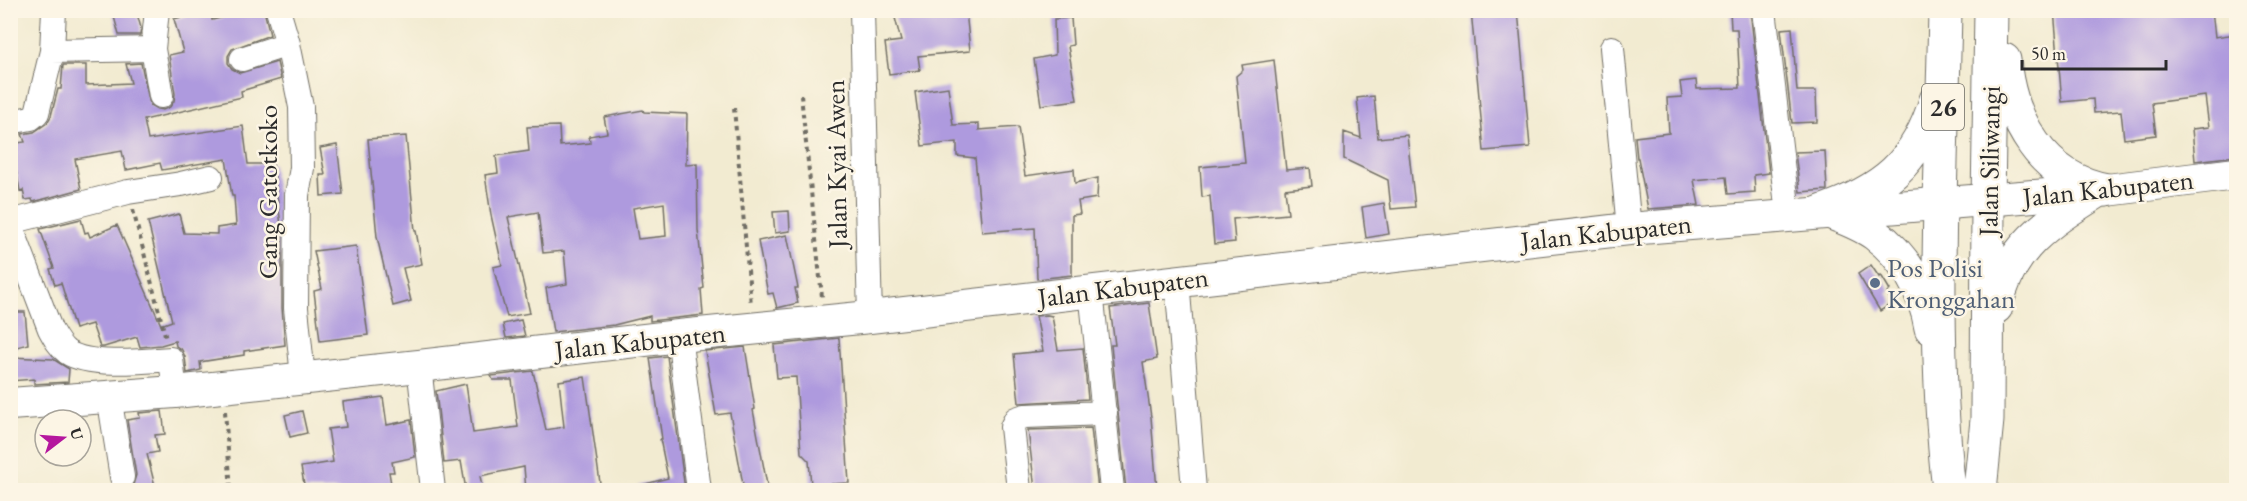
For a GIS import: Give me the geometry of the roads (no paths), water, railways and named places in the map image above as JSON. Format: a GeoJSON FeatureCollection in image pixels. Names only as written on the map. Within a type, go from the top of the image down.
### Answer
{"type":"FeatureCollection","features":[{"type":"Feature","properties":{"kind":"highway","name":"Jalan Siliwangi"},"geometry":{"type":"LineString","coordinates":[[1945,10],[1941,204],[1941,419],[1949,490]]}},
{"type":"Feature","properties":{"kind":"highway","name":"Jalan Siliwangi"},"geometry":{"type":"LineString","coordinates":[[1980,490],[1988,420],[1991,10]]}},
{"type":"Feature","properties":{"kind":"highway"},"geometry":{"type":"LineString","coordinates":[[2000,10],[2005,69],[2014,109],[2020,124],[2047,159],[2083,185],[2102,190]]}},
{"type":"Feature","properties":{"kind":"highway"},"geometry":{"type":"LineString","coordinates":[[1825,212],[1861,197],[1889,178],[1900,166],[1927,125],[1937,96],[1944,55]]}},
{"type":"Feature","properties":{"kind":"highway"},"geometry":{"type":"LineString","coordinates":[[1987,368],[1998,301],[2011,264],[2034,236],[2059,215],[2102,190]]}},
{"type":"Feature","properties":{"kind":"highway"},"geometry":{"type":"LineString","coordinates":[[1825,212],[1857,224],[1874,233],[1888,245],[1909,271],[1924,303],[1930,322],[1941,419],[1936,490]]}},
{"type":"Feature","properties":{"kind":"highway"},"geometry":{"type":"LineString","coordinates":[[1988,420],[1994,490]]}},
{"type":"Feature","properties":{"kind":"main road","name":"Jalan Kabupaten"},"geometry":{"type":"LineString","coordinates":[[10,404],[175,392],[419,366],[870,317],[1629,229],[1788,214],[1988,201],[2236,174]]}},
{"type":"Feature","properties":{"kind":"street"},"geometry":{"type":"LineString","coordinates":[[10,122],[31,118],[37,113],[52,51],[54,10]]}},
{"type":"Feature","properties":{"kind":"street"},"geometry":{"type":"LineString","coordinates":[[158,10],[153,49],[161,96]]}},
{"type":"Feature","properties":{"kind":"street","name":"Gang Gatotkoko"},"geometry":{"type":"LineString","coordinates":[[278,10],[288,44],[301,107],[302,168],[297,195],[296,308],[303,377]]}},
{"type":"Feature","properties":{"kind":"street","name":"Jalan Kyai Awen"},"geometry":{"type":"LineString","coordinates":[[862,10],[870,317]]}},
{"type":"Feature","properties":{"kind":"street"},"geometry":{"type":"LineString","coordinates":[[1764,10],[1788,214]]}},
{"type":"Feature","properties":{"kind":"street"},"geometry":{"type":"LineString","coordinates":[[242,59],[288,44]]}},
{"type":"Feature","properties":{"kind":"street"},"geometry":{"type":"LineString","coordinates":[[1612,48],[1629,229]]}},
{"type":"Feature","properties":{"kind":"street"},"geometry":{"type":"LineString","coordinates":[[52,51],[153,49]]}},
{"type":"Feature","properties":{"kind":"street"},"geometry":{"type":"LineString","coordinates":[[175,392],[171,359],[114,361],[77,356],[58,344],[50,329],[10,223],[128,192],[211,177]]}},
{"type":"Feature","properties":{"kind":"street"},"geometry":{"type":"LineString","coordinates":[[1177,280],[1194,490]]}},
{"type":"Feature","properties":{"kind":"street"},"geometry":{"type":"LineString","coordinates":[[1091,291],[1112,490]]}},
{"type":"Feature","properties":{"kind":"street"},"geometry":{"type":"LineString","coordinates":[[679,336],[699,490]]}},
{"type":"Feature","properties":{"kind":"street"},"geometry":{"type":"LineString","coordinates":[[419,366],[433,490]]}},
{"type":"Feature","properties":{"kind":"street"},"geometry":{"type":"LineString","coordinates":[[109,396],[122,477]]}},
{"type":"Feature","properties":{"kind":"street"},"geometry":{"type":"LineString","coordinates":[[1019,490],[1012,427],[1016,419],[1025,416],[1105,413]]}},
{"type":"Feature","properties":{"kind":"place","name":"Pos Polisi Kronggahan"},"geometry":{"type":"Point","coordinates":[1875,283]}}]}
